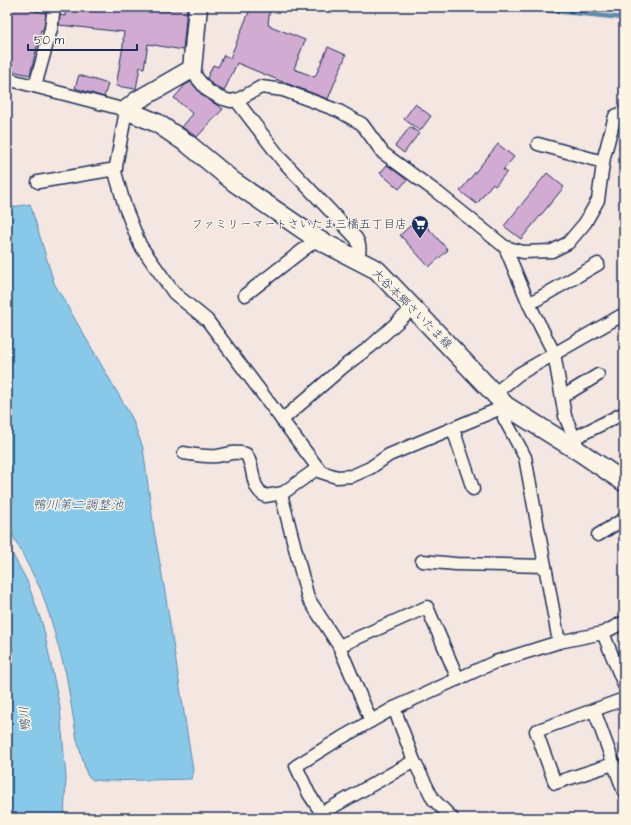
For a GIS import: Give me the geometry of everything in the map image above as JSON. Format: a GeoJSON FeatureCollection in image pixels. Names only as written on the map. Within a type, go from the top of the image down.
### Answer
{"type":"FeatureCollection","features":[{"type":"Feature","properties":{"kind":"main road"},"geometry":{"type":"LineString","coordinates":[[126,110],[138,100],[192,69],[198,7]]}},
{"type":"Feature","properties":{"kind":"main road","name":"大谷本郷さいたま線"},"geometry":{"type":"LineString","coordinates":[[126,110],[157,123],[188,144],[234,182],[317,238],[377,270],[500,400],[577,445],[624,482]]}},
{"type":"Feature","properties":{"kind":"street"},"geometry":{"type":"LineString","coordinates":[[35,86],[51,29],[54,7]]}},
{"type":"Feature","properties":{"kind":"street"},"geometry":{"type":"LineString","coordinates":[[192,69],[207,90],[220,98],[231,101],[236,100],[261,87],[283,90],[339,111],[362,124],[383,153],[438,192],[505,247],[523,252],[552,251],[568,243],[585,223],[598,200],[603,162],[615,116],[624,112]]}},
{"type":"Feature","properties":{"kind":"street"},"geometry":{"type":"LineString","coordinates":[[7,79],[126,110],[115,172],[124,207],[140,245],[174,293],[207,320],[321,472],[337,477],[352,476],[370,468],[389,455],[453,428],[500,400],[519,374],[624,314]]}},
{"type":"Feature","properties":{"kind":"street"},"geometry":{"type":"LineString","coordinates":[[236,100],[282,160],[356,238],[360,249],[357,260]]}},
{"type":"Feature","properties":{"kind":"street"},"geometry":{"type":"LineString","coordinates":[[538,144],[603,162]]}},
{"type":"Feature","properties":{"kind":"street"},"geometry":{"type":"LineString","coordinates":[[38,182],[116,169]]}},
{"type":"Feature","properties":{"kind":"street"},"geometry":{"type":"LineString","coordinates":[[245,295],[317,238]]}},
{"type":"Feature","properties":{"kind":"street"},"geometry":{"type":"LineString","coordinates":[[505,247],[529,304],[554,353],[565,416],[577,445],[624,413]]}},
{"type":"Feature","properties":{"kind":"street"},"geometry":{"type":"LineString","coordinates":[[529,304],[598,264]]}},
{"type":"Feature","properties":{"kind":"street"},"geometry":{"type":"LineString","coordinates":[[282,420],[343,367],[370,347],[413,308]]}},
{"type":"Feature","properties":{"kind":"street"},"geometry":{"type":"LineString","coordinates":[[562,397],[598,375]]}},
{"type":"Feature","properties":{"kind":"street"},"geometry":{"type":"LineString","coordinates":[[500,400],[504,418],[525,457],[559,642]]}},
{"type":"Feature","properties":{"kind":"street"},"geometry":{"type":"LineString","coordinates":[[453,428],[473,489]]}},
{"type":"Feature","properties":{"kind":"street"},"geometry":{"type":"LineString","coordinates":[[184,453],[201,457],[217,456],[236,452],[246,454],[252,469],[254,484],[258,492],[265,496],[283,493],[318,468]]}},
{"type":"Feature","properties":{"kind":"street"},"geometry":{"type":"LineString","coordinates":[[281,494],[308,598],[339,646],[371,721]]}},
{"type":"Feature","properties":{"kind":"street"},"geometry":{"type":"LineString","coordinates":[[598,535],[624,519]]}},
{"type":"Feature","properties":{"kind":"street"},"geometry":{"type":"LineString","coordinates":[[422,561],[456,564],[545,566]]}},
{"type":"Feature","properties":{"kind":"street"},"geometry":{"type":"LineString","coordinates":[[339,646],[427,606],[458,679]]}},
{"type":"Feature","properties":{"kind":"street"},"geometry":{"type":"LineString","coordinates":[[414,761],[324,816],[309,794],[296,766],[394,708],[495,662],[559,642],[604,633],[624,622]]}},
{"type":"Feature","properties":{"kind":"street"},"geometry":{"type":"LineString","coordinates":[[604,633],[624,685]]}},
{"type":"Feature","properties":{"kind":"street"},"geometry":{"type":"LineString","coordinates":[[613,764],[555,783],[536,731],[624,699]]}},
{"type":"Feature","properties":{"kind":"street"},"geometry":{"type":"LineString","coordinates":[[394,708],[414,761],[433,799],[452,818]]}},
{"type":"Feature","properties":{"kind":"street"},"geometry":{"type":"LineString","coordinates":[[594,710],[624,792]]}},
{"type":"Feature","properties":{"kind":"water","name":"鴨川第二調整池"},"geometry":{"type":"Polygon","coordinates":[[[30,204],[54,283],[132,418],[143,448],[154,530],[193,770],[191,779],[105,781],[93,780],[87,775],[77,740],[66,674],[51,620],[41,590],[7,524],[7,208],[30,204]]]}},
{"type":"Feature","properties":{"kind":"water","name":"鴨川"},"geometry":{"type":"Polygon","coordinates":[[[7,544],[27,581],[43,626],[60,708],[66,778],[64,818],[7,818],[7,544]]]}},
{"type":"Feature","properties":{"kind":"building"},"geometry":{"type":"Polygon","coordinates":[[[7,7],[36,8],[35,11],[46,13],[44,27],[43,30],[41,30],[30,75],[7,70],[7,7]]]}},
{"type":"Feature","properties":{"kind":"building"},"geometry":{"type":"Polygon","coordinates":[[[66,7],[104,7],[141,11],[141,9],[170,11],[170,7],[187,7],[183,50],[148,44],[144,68],[140,67],[136,89],[116,86],[124,32],[59,25],[60,15],[65,16],[66,7]]]}},
{"type":"Feature","properties":{"kind":"building"},"geometry":{"type":"Polygon","coordinates":[[[251,7],[270,7],[268,25],[305,40],[294,69],[315,77],[328,47],[346,55],[328,99],[237,63],[224,91],[212,84],[207,78],[213,65],[218,67],[224,55],[230,58],[251,7]]]}},
{"type":"Feature","properties":{"kind":"building"},"geometry":{"type":"Polygon","coordinates":[[[79,75],[108,84],[104,97],[75,88],[79,75]]]}},
{"type":"Feature","properties":{"kind":"building"},"geometry":{"type":"Polygon","coordinates":[[[191,82],[203,96],[223,109],[197,137],[182,127],[193,114],[174,98],[185,85],[191,82]]]}},
{"type":"Feature","properties":{"kind":"building"},"geometry":{"type":"Polygon","coordinates":[[[415,104],[431,116],[420,131],[404,119],[415,104]]]}},
{"type":"Feature","properties":{"kind":"building"},"geometry":{"type":"Polygon","coordinates":[[[410,127],[419,133],[404,153],[395,146],[410,127]]]}},
{"type":"Feature","properties":{"kind":"building"},"geometry":{"type":"Polygon","coordinates":[[[498,144],[514,157],[503,170],[507,172],[495,186],[492,184],[477,204],[460,191],[498,144]]]}},
{"type":"Feature","properties":{"kind":"building"},"geometry":{"type":"Polygon","coordinates":[[[387,165],[407,180],[399,189],[380,173],[387,165]]]}},
{"type":"Feature","properties":{"kind":"building"},"geometry":{"type":"Polygon","coordinates":[[[547,173],[564,187],[521,239],[504,226],[547,173]]]}},
{"type":"Feature","properties":{"kind":"building"},"geometry":{"type":"Polygon","coordinates":[[[419,218],[448,250],[429,267],[400,235],[419,218]]]}},
{"type":"Feature","properties":{"kind":"waterway"},"geometry":{"type":"LineString","coordinates":[[512,7],[624,18]]}},
{"type":"Feature","properties":{"kind":"place","name":"ファミリーマートさいたま三橋五丁目店"},"geometry":{"type":"Point","coordinates":[420,239]}}]}
